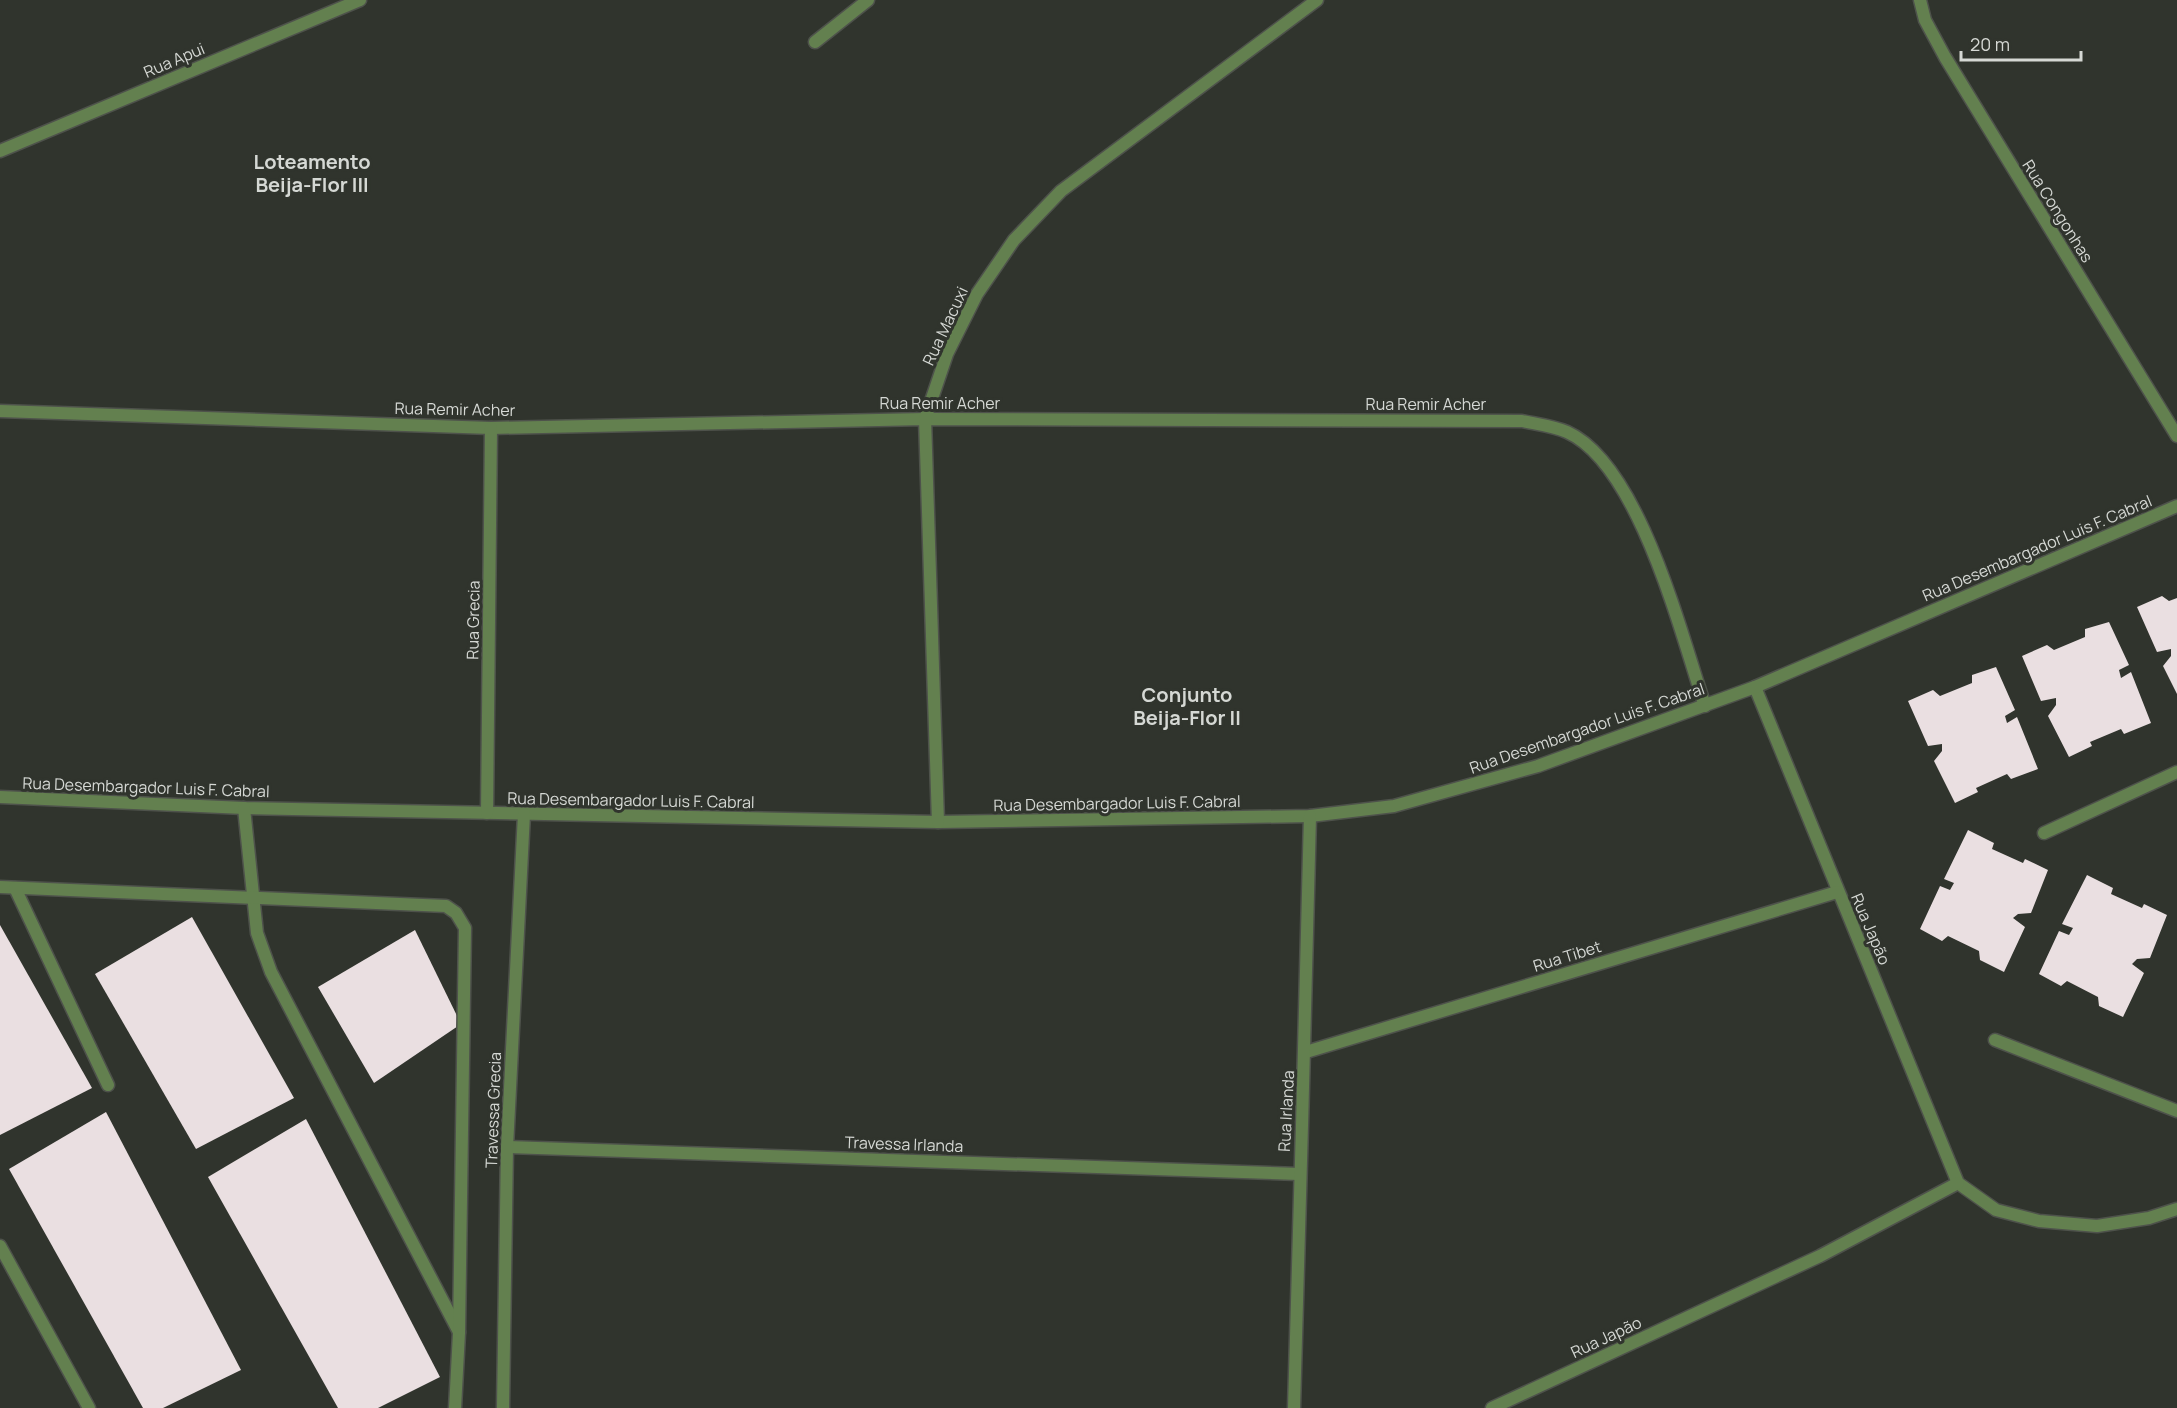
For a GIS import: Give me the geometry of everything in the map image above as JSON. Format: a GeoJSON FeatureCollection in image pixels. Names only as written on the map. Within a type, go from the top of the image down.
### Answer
{"type":"FeatureCollection","features":[{"type":"Feature","properties":{"kind":"street","name":"Rua Apui"},"geometry":{"type":"LineString","coordinates":[[0,151],[360,0]]}},
{"type":"Feature","properties":{"kind":"street"},"geometry":{"type":"LineString","coordinates":[[816,42],[868,0]]}},
{"type":"Feature","properties":{"kind":"street","name":"Rua Macuxi"},"geometry":{"type":"LineString","coordinates":[[938,822],[925,419],[952,344],[977,294],[1014,240],[1061,191],[1317,0]]}},
{"type":"Feature","properties":{"kind":"street","name":"Rua Congonhas"},"geometry":{"type":"LineString","coordinates":[[1920,0],[1925,20],[1945,57],[2177,436]]}},
{"type":"Feature","properties":{"kind":"street","name":"Rua Remir Acher"},"geometry":{"type":"LineString","coordinates":[[0,411],[491,428],[925,419],[1522,421],[1567,432],[1600,456],[1628,498],[1658,565],[1705,706]]}},
{"type":"Feature","properties":{"kind":"street","name":"Rua Grecia"},"geometry":{"type":"LineString","coordinates":[[487,813],[491,428]]}},
{"type":"Feature","properties":{"kind":"street","name":"Rua Desembargador Luis F. Cabral"},"geometry":{"type":"LineString","coordinates":[[0,798],[244,808],[938,822],[1310,816],[1394,806],[1538,766],[1755,687],[2177,506]]}},
{"type":"Feature","properties":{"kind":"street","name":"Rua Japão"},"geometry":{"type":"LineString","coordinates":[[1492,1408],[1820,1256],[1958,1183],[1755,687]]}},
{"type":"Feature","properties":{"kind":"street"},"geometry":{"type":"LineString","coordinates":[[2044,833],[2177,772]]}},
{"type":"Feature","properties":{"kind":"street"},"geometry":{"type":"LineString","coordinates":[[244,808],[257,933],[271,972],[459,1333]]}},
{"type":"Feature","properties":{"kind":"street","name":"Travessa Grecia"},"geometry":{"type":"LineString","coordinates":[[503,1408],[507,1147],[524,814]]}},
{"type":"Feature","properties":{"kind":"street","name":"Rua Irlanda"},"geometry":{"type":"LineString","coordinates":[[1294,1408],[1299,1174],[1306,1052],[1310,816]]}},
{"type":"Feature","properties":{"kind":"street"},"geometry":{"type":"LineString","coordinates":[[0,887],[446,906],[456,913],[465,928],[459,1333],[455,1408]]}},
{"type":"Feature","properties":{"kind":"street"},"geometry":{"type":"LineString","coordinates":[[15,888],[108,1085]]}},
{"type":"Feature","properties":{"kind":"street","name":"Rua Tibet"},"geometry":{"type":"LineString","coordinates":[[1306,1052],[1837,892]]}},
{"type":"Feature","properties":{"kind":"street"},"geometry":{"type":"LineString","coordinates":[[1995,1040],[2177,1111]]}},
{"type":"Feature","properties":{"kind":"street","name":"Travessa Irlanda"},"geometry":{"type":"LineString","coordinates":[[507,1147],[1299,1174]]}},
{"type":"Feature","properties":{"kind":"street"},"geometry":{"type":"LineString","coordinates":[[1958,1183],[1996,1210],[2039,1221],[2097,1226],[2149,1218],[2177,1209]]}},
{"type":"Feature","properties":{"kind":"street"},"geometry":{"type":"LineString","coordinates":[[0,1246],[89,1408]]}},
{"type":"Feature","properties":{"kind":"building"},"geometry":{"type":"Polygon","coordinates":[[[2162,596],[2169,601],[2177,598],[2177,694],[2163,666],[2171,656],[2171,649],[2157,652],[2137,607],[2162,596]]]}},
{"type":"Feature","properties":{"kind":"building"},"geometry":{"type":"Polygon","coordinates":[[[2109,622],[2129,665],[2119,670],[2121,678],[2131,672],[2151,723],[2124,734],[2121,729],[2090,742],[2092,746],[2069,757],[2048,716],[2056,705],[2056,698],[2041,701],[2022,656],[2047,645],[2054,650],[2085,637],[2085,629],[2109,622]]]}},
{"type":"Feature","properties":{"kind":"building"},"geometry":{"type":"Polygon","coordinates":[[[1996,667],[2015,710],[2005,716],[2007,723],[2017,717],[2038,769],[2011,779],[2007,774],[1976,788],[1978,792],[1955,803],[1934,761],[1942,751],[1942,744],[1928,746],[1908,701],[1933,690],[1940,696],[1972,683],[1972,675],[1996,667]]]}},
{"type":"Feature","properties":{"kind":"building"},"geometry":{"type":"Polygon","coordinates":[[[1968,830],[1994,843],[1992,849],[2023,863],[2025,859],[2048,870],[2031,913],[2018,914],[2013,918],[2025,927],[2004,972],[1980,960],[1979,951],[1948,936],[1942,941],[1920,929],[1940,886],[1950,890],[1954,883],[1944,879],[1968,830]]]}},
{"type":"Feature","properties":{"kind":"building"},"geometry":{"type":"Polygon","coordinates":[[[2087,875],[2113,888],[2111,894],[2142,908],[2144,904],[2167,915],[2150,958],[2137,959],[2132,964],[2144,973],[2123,1017],[2099,1006],[2098,997],[2067,981],[2061,986],[2039,974],[2059,931],[2069,935],[2073,928],[2062,924],[2087,875]]]}},
{"type":"Feature","properties":{"kind":"building"},"geometry":{"type":"Polygon","coordinates":[[[192,917],[294,1098],[196,1149],[95,974],[192,917]]]}},
{"type":"Feature","properties":{"kind":"building"},"geometry":{"type":"Polygon","coordinates":[[[0,925],[92,1088],[0,1135],[0,925]]]}},
{"type":"Feature","properties":{"kind":"building"},"geometry":{"type":"Polygon","coordinates":[[[415,930],[461,1024],[374,1083],[318,987],[415,930]]]}},
{"type":"Feature","properties":{"kind":"building"},"geometry":{"type":"Polygon","coordinates":[[[106,1112],[241,1370],[163,1408],[143,1408],[9,1169],[106,1112]]]}},
{"type":"Feature","properties":{"kind":"building"},"geometry":{"type":"Polygon","coordinates":[[[306,1119],[440,1377],[378,1408],[338,1408],[208,1177],[306,1119]]]}},
{"type":"Feature","properties":{"kind":"district","name":"Loteamento Beija-Flor III"},"geometry":{"type":"Point","coordinates":[312,174]}},
{"type":"Feature","properties":{"kind":"district","name":"Conjunto Beija-Flor II"},"geometry":{"type":"Point","coordinates":[1187,706]}}]}
